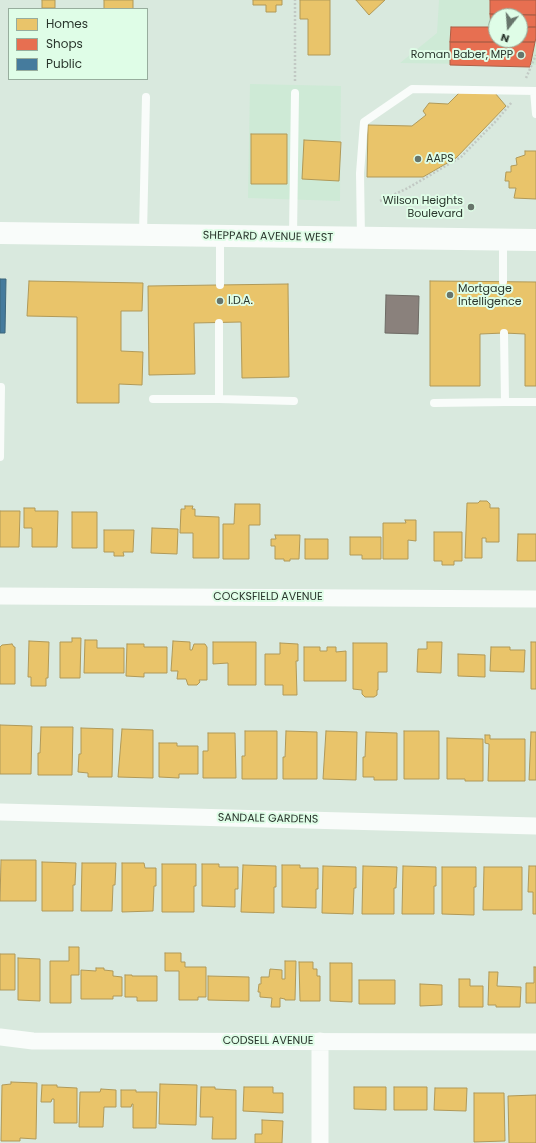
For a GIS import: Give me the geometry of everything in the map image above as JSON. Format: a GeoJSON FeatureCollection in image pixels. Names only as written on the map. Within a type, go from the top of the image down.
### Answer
{"type":"FeatureCollection","features":[{"type":"Feature","properties":{"kind":"main road","name":"SHEPPARD AVENUE WEST"},"geometry":{"type":"LineString","coordinates":[[0,233],[536,240]]}},
{"type":"Feature","properties":{"kind":"street","name":"COCKSFIELD AVENUE"},"geometry":{"type":"LineString","coordinates":[[0,596],[536,599]]}},
{"type":"Feature","properties":{"kind":"street","name":"SANDALE GARDENS"},"geometry":{"type":"LineString","coordinates":[[0,812],[536,826]]}},
{"type":"Feature","properties":{"kind":"street","name":"CODSELL AVENUE"},"geometry":{"type":"LineString","coordinates":[[0,1037],[33,1041],[536,1042]]}},
{"type":"Feature","properties":{"kind":"street"},"geometry":{"type":"LineString","coordinates":[[320,1042],[320,1143]]}},
{"type":"Feature","properties":{"kind":"lane"},"geometry":{"type":"LineString","coordinates":[[361,238],[360,173],[364,122],[412,89],[535,91],[536,114]]}},
{"type":"Feature","properties":{"kind":"lane"},"geometry":{"type":"LineString","coordinates":[[293,237],[294,93]]}},
{"type":"Feature","properties":{"kind":"lane"},"geometry":{"type":"LineString","coordinates":[[143,235],[146,96]]}},
{"type":"Feature","properties":{"kind":"lane"},"geometry":{"type":"LineString","coordinates":[[220,236],[220,285]]}},
{"type":"Feature","properties":{"kind":"lane"},"geometry":{"type":"LineString","coordinates":[[503,282],[504,240]]}},
{"type":"Feature","properties":{"kind":"lane"},"geometry":{"type":"LineString","coordinates":[[219,323],[219,399]]}},
{"type":"Feature","properties":{"kind":"lane"},"geometry":{"type":"LineString","coordinates":[[504,333],[505,402]]}},
{"type":"Feature","properties":{"kind":"lane"},"geometry":{"type":"LineString","coordinates":[[0,457],[1,387]]}},
{"type":"Feature","properties":{"kind":"lane"},"geometry":{"type":"LineString","coordinates":[[153,399],[294,401]]}},
{"type":"Feature","properties":{"kind":"lane"},"geometry":{"type":"LineString","coordinates":[[434,403],[536,402]]}},
{"type":"Feature","properties":{"kind":"path"},"geometry":{"type":"LineString","coordinates":[[294,93],[295,0]]}},
{"type":"Feature","properties":{"kind":"path"},"geometry":{"type":"LineString","coordinates":[[380,201],[408,188],[460,157],[496,121],[513,101],[536,55]]}},
{"type":"Feature","properties":{"kind":"shaded area"},"geometry":{"type":"Polygon","coordinates":[[[439,0],[536,0],[536,65],[400,63],[437,33],[439,0]]]}},
{"type":"Feature","properties":{"kind":"shaded area"},"geometry":{"type":"Polygon","coordinates":[[[250,84],[341,86],[340,201],[248,198],[250,84]]]}},
{"type":"Feature","properties":{"kind":"building: Homes"},"geometry":{"type":"Polygon","coordinates":[[[42,0],[55,0],[55,8],[42,8],[42,0]]]}},
{"type":"Feature","properties":{"kind":"building: Homes"},"geometry":{"type":"Polygon","coordinates":[[[104,0],[133,0],[133,8],[104,8],[104,0]]]}},
{"type":"Feature","properties":{"kind":"building: Homes"},"geometry":{"type":"Polygon","coordinates":[[[253,0],[282,0],[282,5],[276,5],[276,12],[266,12],[266,5],[253,5],[253,0]]]}},
{"type":"Feature","properties":{"kind":"building: Homes"},"geometry":{"type":"Polygon","coordinates":[[[300,0],[330,0],[330,55],[308,55],[308,19],[300,19],[300,0]]]}},
{"type":"Feature","properties":{"kind":"building: Homes"},"geometry":{"type":"Polygon","coordinates":[[[356,0],[385,0],[369,15],[356,0]]]}},
{"type":"Feature","properties":{"kind":"building: Homes"},"geometry":{"type":"Polygon","coordinates":[[[460,92],[495,93],[506,106],[456,158],[423,177],[367,177],[368,125],[412,126],[426,115],[423,111],[429,103],[448,104],[460,92]]]}},
{"type":"Feature","properties":{"kind":"building: Homes"},"geometry":{"type":"Polygon","coordinates":[[[251,134],[287,134],[287,184],[251,184],[251,134]]]}},
{"type":"Feature","properties":{"kind":"building: Homes"},"geometry":{"type":"Polygon","coordinates":[[[304,140],[341,142],[339,181],[302,179],[304,140]]]}},
{"type":"Feature","properties":{"kind":"building: Homes"},"geometry":{"type":"Polygon","coordinates":[[[525,151],[536,151],[536,199],[514,198],[516,188],[509,188],[509,181],[505,181],[506,172],[511,172],[511,166],[517,165],[516,158],[525,155],[525,151]]]}},
{"type":"Feature","properties":{"kind":"building: Homes"},"geometry":{"type":"Polygon","coordinates":[[[29,281],[143,283],[142,311],[121,311],[121,351],[143,352],[142,385],[119,384],[119,403],[77,403],[77,317],[27,316],[29,281]]]}},
{"type":"Feature","properties":{"kind":"building: Homes"},"geometry":{"type":"Polygon","coordinates":[[[430,281],[536,282],[536,386],[525,386],[525,334],[504,333],[480,334],[480,386],[430,386],[430,281]]]}},
{"type":"Feature","properties":{"kind":"building: Homes"},"geometry":{"type":"Polygon","coordinates":[[[288,284],[289,377],[242,378],[241,322],[194,323],[195,374],[149,375],[148,286],[288,284]]]}},
{"type":"Feature","properties":{"kind":"building: Homes"},"geometry":{"type":"Polygon","coordinates":[[[480,501],[487,501],[490,504],[490,508],[499,508],[499,542],[486,542],[486,538],[482,538],[482,558],[465,558],[467,503],[478,503],[480,501]]]}},
{"type":"Feature","properties":{"kind":"building: Homes"},"geometry":{"type":"Polygon","coordinates":[[[235,504],[260,504],[260,525],[249,525],[249,559],[223,559],[223,524],[234,524],[235,504]]]}},
{"type":"Feature","properties":{"kind":"building: Homes"},"geometry":{"type":"Polygon","coordinates":[[[185,506],[193,506],[192,509],[195,509],[195,516],[219,517],[219,558],[193,558],[193,533],[180,533],[181,509],[185,509],[185,506]]]}},
{"type":"Feature","properties":{"kind":"building: Homes"},"geometry":{"type":"Polygon","coordinates":[[[24,508],[35,508],[35,511],[58,511],[57,547],[32,547],[32,528],[24,528],[24,508]]]}},
{"type":"Feature","properties":{"kind":"building: Homes"},"geometry":{"type":"Polygon","coordinates":[[[0,511],[20,511],[19,547],[0,547],[0,511]]]}},
{"type":"Feature","properties":{"kind":"building: Homes"},"geometry":{"type":"Polygon","coordinates":[[[72,512],[97,512],[97,548],[72,548],[72,512]]]}},
{"type":"Feature","properties":{"kind":"building: Homes"},"geometry":{"type":"Polygon","coordinates":[[[405,520],[416,520],[416,541],[408,540],[408,559],[383,559],[383,523],[406,523],[405,520]]]}},
{"type":"Feature","properties":{"kind":"building: Homes"},"geometry":{"type":"Polygon","coordinates":[[[152,528],[178,529],[177,554],[151,553],[152,528]]]}},
{"type":"Feature","properties":{"kind":"building: Homes"},"geometry":{"type":"Polygon","coordinates":[[[104,530],[134,530],[133,552],[123,552],[124,556],[114,556],[114,552],[104,552],[104,530]]]}},
{"type":"Feature","properties":{"kind":"building: Homes"},"geometry":{"type":"Polygon","coordinates":[[[434,532],[462,532],[462,561],[454,561],[454,565],[442,565],[442,561],[434,561],[434,532]]]}},
{"type":"Feature","properties":{"kind":"building: Homes"},"geometry":{"type":"Polygon","coordinates":[[[518,534],[536,534],[536,561],[517,561],[518,534]]]}},
{"type":"Feature","properties":{"kind":"building: Homes"},"geometry":{"type":"Polygon","coordinates":[[[275,535],[300,535],[299,559],[284,561],[284,559],[275,559],[275,546],[271,546],[271,539],[276,539],[275,535]]]}},
{"type":"Feature","properties":{"kind":"building: Homes"},"geometry":{"type":"Polygon","coordinates":[[[350,537],[381,537],[381,559],[362,559],[362,555],[350,555],[350,537]]]}},
{"type":"Feature","properties":{"kind":"building: Homes"},"geometry":{"type":"Polygon","coordinates":[[[305,539],[328,539],[328,559],[305,559],[305,539]]]}},
{"type":"Feature","properties":{"kind":"building: Homes"},"geometry":{"type":"Polygon","coordinates":[[[72,638],[81,638],[80,678],[60,678],[60,642],[72,642],[72,638]]]}},
{"type":"Feature","properties":{"kind":"building: Homes"},"geometry":{"type":"Polygon","coordinates":[[[85,640],[97,640],[97,648],[124,648],[124,673],[84,673],[85,640]]]}},
{"type":"Feature","properties":{"kind":"building: Homes"},"geometry":{"type":"Polygon","coordinates":[[[29,641],[49,642],[48,678],[46,678],[46,686],[31,686],[31,677],[28,677],[29,641]]]}},
{"type":"Feature","properties":{"kind":"building: Homes"},"geometry":{"type":"Polygon","coordinates":[[[173,641],[190,642],[190,650],[192,650],[194,644],[205,644],[207,647],[207,680],[199,680],[200,682],[197,685],[188,685],[186,679],[177,679],[178,671],[171,671],[173,641]]]}},
{"type":"Feature","properties":{"kind":"building: Homes"},"geometry":{"type":"Polygon","coordinates":[[[213,642],[256,642],[256,685],[228,685],[228,663],[213,664],[213,642]]]}},
{"type":"Feature","properties":{"kind":"building: Homes"},"geometry":{"type":"Polygon","coordinates":[[[427,642],[442,642],[441,673],[417,672],[418,649],[427,649],[427,642]]]}},
{"type":"Feature","properties":{"kind":"building: Homes"},"geometry":{"type":"Polygon","coordinates":[[[531,642],[536,642],[536,689],[531,689],[531,642]]]}},
{"type":"Feature","properties":{"kind":"building: Homes"},"geometry":{"type":"Polygon","coordinates":[[[280,643],[298,644],[298,661],[296,661],[297,695],[283,695],[283,685],[265,685],[265,654],[280,654],[280,643]]]}},
{"type":"Feature","properties":{"kind":"building: Homes"},"geometry":{"type":"Polygon","coordinates":[[[353,643],[387,643],[387,672],[378,672],[378,690],[377,695],[374,697],[365,697],[362,694],[362,690],[353,689],[353,643]]]}},
{"type":"Feature","properties":{"kind":"building: Homes"},"geometry":{"type":"Polygon","coordinates":[[[12,644],[15,647],[15,684],[0,684],[0,647],[2,645],[12,644]]]}},
{"type":"Feature","properties":{"kind":"building: Homes"},"geometry":{"type":"Polygon","coordinates":[[[127,644],[144,644],[144,647],[167,647],[167,673],[144,673],[144,677],[126,676],[127,644]]]}},
{"type":"Feature","properties":{"kind":"building: Homes"},"geometry":{"type":"Polygon","coordinates":[[[304,647],[320,647],[320,651],[327,651],[327,647],[336,647],[336,652],[346,651],[346,681],[304,681],[304,647]]]}},
{"type":"Feature","properties":{"kind":"building: Homes"},"geometry":{"type":"Polygon","coordinates":[[[491,647],[510,647],[510,650],[525,650],[524,672],[490,671],[491,647]]]}},
{"type":"Feature","properties":{"kind":"building: Homes"},"geometry":{"type":"Polygon","coordinates":[[[458,654],[485,655],[485,677],[458,676],[458,654]]]}},
{"type":"Feature","properties":{"kind":"building: Homes"},"geometry":{"type":"Polygon","coordinates":[[[0,725],[32,726],[31,774],[0,774],[0,725]]]}},
{"type":"Feature","properties":{"kind":"building: Homes"},"geometry":{"type":"Polygon","coordinates":[[[41,727],[73,727],[72,775],[38,775],[38,753],[40,753],[41,727]]]}},
{"type":"Feature","properties":{"kind":"building: Homes"},"geometry":{"type":"Polygon","coordinates":[[[81,728],[113,729],[112,777],[88,777],[88,773],[78,772],[79,754],[81,754],[81,728]]]}},
{"type":"Feature","properties":{"kind":"building: Homes"},"geometry":{"type":"Polygon","coordinates":[[[122,729],[153,730],[153,778],[118,777],[122,729]]]}},
{"type":"Feature","properties":{"kind":"building: Homes"},"geometry":{"type":"Polygon","coordinates":[[[245,731],[277,731],[277,779],[242,779],[242,756],[245,756],[245,731]]]}},
{"type":"Feature","properties":{"kind":"building: Homes"},"geometry":{"type":"Polygon","coordinates":[[[286,731],[317,732],[317,779],[283,779],[283,757],[285,757],[286,731]]]}},
{"type":"Feature","properties":{"kind":"building: Homes"},"geometry":{"type":"Polygon","coordinates":[[[326,731],[357,732],[356,780],[323,779],[326,731]]]}},
{"type":"Feature","properties":{"kind":"building: Homes"},"geometry":{"type":"Polygon","coordinates":[[[404,731],[439,731],[439,779],[404,779],[404,731]]]}},
{"type":"Feature","properties":{"kind":"building: Homes"},"geometry":{"type":"Polygon","coordinates":[[[366,732],[397,733],[397,780],[374,780],[374,777],[363,777],[363,757],[365,757],[366,732]]]}},
{"type":"Feature","properties":{"kind":"building: Homes"},"geometry":{"type":"Polygon","coordinates":[[[531,732],[536,732],[536,780],[529,780],[531,732]]]}},
{"type":"Feature","properties":{"kind":"building: Homes"},"geometry":{"type":"Polygon","coordinates":[[[208,733],[235,733],[236,778],[203,778],[203,751],[208,751],[208,733]]]}},
{"type":"Feature","properties":{"kind":"building: Homes"},"geometry":{"type":"Polygon","coordinates":[[[485,735],[490,735],[490,739],[525,739],[525,781],[488,781],[489,744],[485,743],[485,735]]]}},
{"type":"Feature","properties":{"kind":"building: Homes"},"geometry":{"type":"Polygon","coordinates":[[[447,738],[483,739],[483,781],[447,779],[447,738]]]}},
{"type":"Feature","properties":{"kind":"building: Homes"},"geometry":{"type":"Polygon","coordinates":[[[159,743],[177,743],[177,746],[198,746],[198,774],[179,774],[179,778],[159,777],[159,743]]]}},
{"type":"Feature","properties":{"kind":"building: Homes"},"geometry":{"type":"Polygon","coordinates":[[[1,860],[36,860],[36,901],[0,901],[1,860]]]}},
{"type":"Feature","properties":{"kind":"building: Homes"},"geometry":{"type":"Polygon","coordinates":[[[42,862],[76,863],[75,885],[73,885],[73,911],[42,911],[42,862]]]}},
{"type":"Feature","properties":{"kind":"building: Homes"},"geometry":{"type":"Polygon","coordinates":[[[82,863],[116,863],[112,911],[81,911],[82,863]]]}},
{"type":"Feature","properties":{"kind":"building: Homes"},"geometry":{"type":"Polygon","coordinates":[[[122,863],[144,863],[145,868],[156,868],[156,886],[154,886],[153,911],[122,912],[122,863]]]}},
{"type":"Feature","properties":{"kind":"building: Homes"},"geometry":{"type":"Polygon","coordinates":[[[162,864],[196,864],[194,912],[162,912],[162,864]]]}},
{"type":"Feature","properties":{"kind":"building: Homes"},"geometry":{"type":"Polygon","coordinates":[[[202,864],[219,864],[219,867],[238,867],[238,889],[235,889],[235,907],[202,906],[202,864]]]}},
{"type":"Feature","properties":{"kind":"building: Homes"},"geometry":{"type":"Polygon","coordinates":[[[243,865],[276,866],[274,913],[241,912],[243,865]]]}},
{"type":"Feature","properties":{"kind":"building: Homes"},"geometry":{"type":"Polygon","coordinates":[[[282,865],[300,865],[300,868],[318,868],[316,908],[282,907],[282,865]]]}},
{"type":"Feature","properties":{"kind":"building: Homes"},"geometry":{"type":"Polygon","coordinates":[[[323,866],[356,867],[356,888],[354,888],[353,914],[322,913],[323,866]]]}},
{"type":"Feature","properties":{"kind":"building: Homes"},"geometry":{"type":"Polygon","coordinates":[[[363,866],[397,867],[396,888],[394,888],[394,914],[362,914],[363,866]]]}},
{"type":"Feature","properties":{"kind":"building: Homes"},"geometry":{"type":"Polygon","coordinates":[[[403,866],[436,867],[434,914],[402,914],[403,866]]]}},
{"type":"Feature","properties":{"kind":"building: Homes"},"geometry":{"type":"Polygon","coordinates":[[[529,866],[536,866],[536,914],[533,914],[533,892],[528,892],[529,866]]]}},
{"type":"Feature","properties":{"kind":"building: Homes"},"geometry":{"type":"Polygon","coordinates":[[[442,867],[476,867],[474,915],[442,914],[442,867]]]}},
{"type":"Feature","properties":{"kind":"building: Homes"},"geometry":{"type":"Polygon","coordinates":[[[484,867],[522,867],[522,910],[483,910],[484,867]]]}},
{"type":"Feature","properties":{"kind":"building: Homes"},"geometry":{"type":"Polygon","coordinates":[[[69,947],[79,947],[79,975],[71,975],[71,1003],[50,1003],[50,961],[69,961],[69,947]]]}},
{"type":"Feature","properties":{"kind":"building: Homes"},"geometry":{"type":"Polygon","coordinates":[[[165,953],[181,953],[181,962],[185,962],[185,967],[206,967],[206,997],[198,997],[198,1000],[179,1000],[179,971],[165,971],[165,953]]]}},
{"type":"Feature","properties":{"kind":"building: Homes"},"geometry":{"type":"Polygon","coordinates":[[[0,954],[15,954],[15,990],[0,990],[0,954]]]}},
{"type":"Feature","properties":{"kind":"building: Homes"},"geometry":{"type":"Polygon","coordinates":[[[18,958],[40,959],[40,1001],[18,1000],[18,958]]]}},
{"type":"Feature","properties":{"kind":"building: Homes"},"geometry":{"type":"Polygon","coordinates":[[[285,961],[296,961],[295,1000],[285,1000],[280,998],[280,1007],[271,1007],[272,998],[260,997],[260,992],[258,992],[259,984],[261,984],[261,977],[269,977],[270,969],[282,970],[282,979],[285,979],[285,961]]]}},
{"type":"Feature","properties":{"kind":"building: Homes"},"geometry":{"type":"Polygon","coordinates":[[[299,962],[313,962],[313,969],[317,969],[317,976],[320,976],[320,1001],[300,1001],[299,962]]]}},
{"type":"Feature","properties":{"kind":"building: Homes"},"geometry":{"type":"Polygon","coordinates":[[[330,963],[352,963],[352,1002],[330,1001],[330,963]]]}},
{"type":"Feature","properties":{"kind":"building: Homes"},"geometry":{"type":"Polygon","coordinates":[[[534,967],[536,967],[536,1003],[526,1003],[526,983],[534,983],[534,967]]]}},
{"type":"Feature","properties":{"kind":"building: Homes"},"geometry":{"type":"Polygon","coordinates":[[[96,968],[104,968],[104,970],[113,971],[113,976],[122,977],[122,996],[113,996],[113,999],[81,999],[81,970],[96,971],[96,968]]]}},
{"type":"Feature","properties":{"kind":"building: Homes"},"geometry":{"type":"Polygon","coordinates":[[[489,972],[498,972],[497,986],[521,987],[520,1007],[496,1007],[496,1005],[488,1005],[489,972]]]}},
{"type":"Feature","properties":{"kind":"building: Homes"},"geometry":{"type":"Polygon","coordinates":[[[125,975],[157,976],[157,1001],[137,1001],[137,997],[125,997],[125,975]]]}},
{"type":"Feature","properties":{"kind":"building: Homes"},"geometry":{"type":"Polygon","coordinates":[[[208,976],[249,977],[249,1001],[208,1000],[208,976]]]}},
{"type":"Feature","properties":{"kind":"building: Homes"},"geometry":{"type":"Polygon","coordinates":[[[459,979],[470,979],[470,986],[483,986],[483,1007],[459,1007],[459,979]]]}},
{"type":"Feature","properties":{"kind":"building: Homes"},"geometry":{"type":"Polygon","coordinates":[[[359,980],[395,980],[395,1004],[359,1004],[359,980]]]}},
{"type":"Feature","properties":{"kind":"building: Homes"},"geometry":{"type":"Polygon","coordinates":[[[420,984],[442,985],[442,1005],[420,1006],[420,984]]]}},
{"type":"Feature","properties":{"kind":"building: Homes"},"geometry":{"type":"Polygon","coordinates":[[[11,1082],[37,1083],[36,1139],[20,1138],[20,1141],[1,1141],[2,1085],[11,1084],[11,1082]]]}},
{"type":"Feature","properties":{"kind":"building: Homes"},"geometry":{"type":"Polygon","coordinates":[[[160,1084],[197,1085],[196,1125],[159,1124],[160,1084]]]}},
{"type":"Feature","properties":{"kind":"building: Homes"},"geometry":{"type":"Polygon","coordinates":[[[42,1085],[57,1085],[57,1087],[77,1088],[77,1123],[54,1123],[54,1099],[52,1099],[51,1102],[41,1102],[42,1085]]]}},
{"type":"Feature","properties":{"kind":"building: Homes"},"geometry":{"type":"Polygon","coordinates":[[[201,1087],[236,1090],[236,1139],[212,1139],[213,1117],[200,1117],[201,1087]]]}},
{"type":"Feature","properties":{"kind":"building: Homes"},"geometry":{"type":"Polygon","coordinates":[[[244,1087],[273,1087],[273,1093],[283,1093],[283,1113],[243,1111],[244,1087]]]}},
{"type":"Feature","properties":{"kind":"building: Homes"},"geometry":{"type":"Polygon","coordinates":[[[354,1087],[386,1087],[386,1110],[354,1109],[354,1087]]]}},
{"type":"Feature","properties":{"kind":"building: Homes"},"geometry":{"type":"Polygon","coordinates":[[[394,1087],[427,1087],[427,1110],[394,1110],[394,1087]]]}},
{"type":"Feature","properties":{"kind":"building: Homes"},"geometry":{"type":"Polygon","coordinates":[[[435,1088],[467,1088],[466,1111],[434,1110],[435,1088]]]}},
{"type":"Feature","properties":{"kind":"building: Homes"},"geometry":{"type":"Polygon","coordinates":[[[101,1089],[116,1090],[116,1107],[104,1107],[103,1127],[79,1127],[80,1092],[100,1092],[101,1089]]]}},
{"type":"Feature","properties":{"kind":"building: Homes"},"geometry":{"type":"Polygon","coordinates":[[[121,1090],[157,1092],[156,1128],[133,1128],[133,1104],[131,1107],[121,1107],[121,1090]]]}},
{"type":"Feature","properties":{"kind":"building: Homes"},"geometry":{"type":"Polygon","coordinates":[[[474,1093],[504,1093],[505,1141],[474,1142],[474,1093]]]}},
{"type":"Feature","properties":{"kind":"building: Homes"},"geometry":{"type":"Polygon","coordinates":[[[536,1095],[536,1143],[509,1143],[508,1096],[536,1095]]]}},
{"type":"Feature","properties":{"kind":"building: Homes"},"geometry":{"type":"Polygon","coordinates":[[[262,1120],[283,1121],[282,1143],[255,1143],[255,1134],[262,1134],[262,1120]]]}},
{"type":"Feature","properties":{"kind":"building: Shops"},"geometry":{"type":"Polygon","coordinates":[[[490,0],[536,0],[536,15],[528,15],[528,8],[490,8],[490,0]]]}},
{"type":"Feature","properties":{"kind":"building: Shops"},"geometry":{"type":"Polygon","coordinates":[[[528,15],[536,15],[536,27],[528,27],[528,15]]]}},
{"type":"Feature","properties":{"kind":"building: Shops"},"geometry":{"type":"Polygon","coordinates":[[[451,27],[488,27],[488,42],[450,42],[451,27]]]}},
{"type":"Feature","properties":{"kind":"building: Shops"},"geometry":{"type":"Polygon","coordinates":[[[528,27],[536,27],[535,42],[528,42],[528,27]]]}},
{"type":"Feature","properties":{"kind":"building: Shops"},"geometry":{"type":"Polygon","coordinates":[[[450,42],[488,42],[488,48],[528,48],[528,42],[535,42],[530,67],[450,65],[450,42]]]}},
{"type":"Feature","properties":{"kind":"building: Public"},"geometry":{"type":"Polygon","coordinates":[[[0,279],[6,279],[5,333],[0,333],[0,279]]]}},
{"type":"Feature","properties":{"kind":"building: Industry"},"geometry":{"type":"Polygon","coordinates":[[[386,295],[419,296],[418,334],[385,333],[386,295]]]}},
{"type":"Feature","properties":{"kind":"place","name":"Roman Baber, MPP"},"geometry":{"type":"Point","coordinates":[521,55]}},
{"type":"Feature","properties":{"kind":"place","name":"AAPS"},"geometry":{"type":"Point","coordinates":[418,159]}},
{"type":"Feature","properties":{"kind":"place","name":"Wilson Heights Boulevard"},"geometry":{"type":"Point","coordinates":[471,207]}},
{"type":"Feature","properties":{"kind":"place","name":"Mortgage Intelligence"},"geometry":{"type":"Point","coordinates":[450,295]}},
{"type":"Feature","properties":{"kind":"place","name":"I.D.A."},"geometry":{"type":"Point","coordinates":[220,301]}}]}
